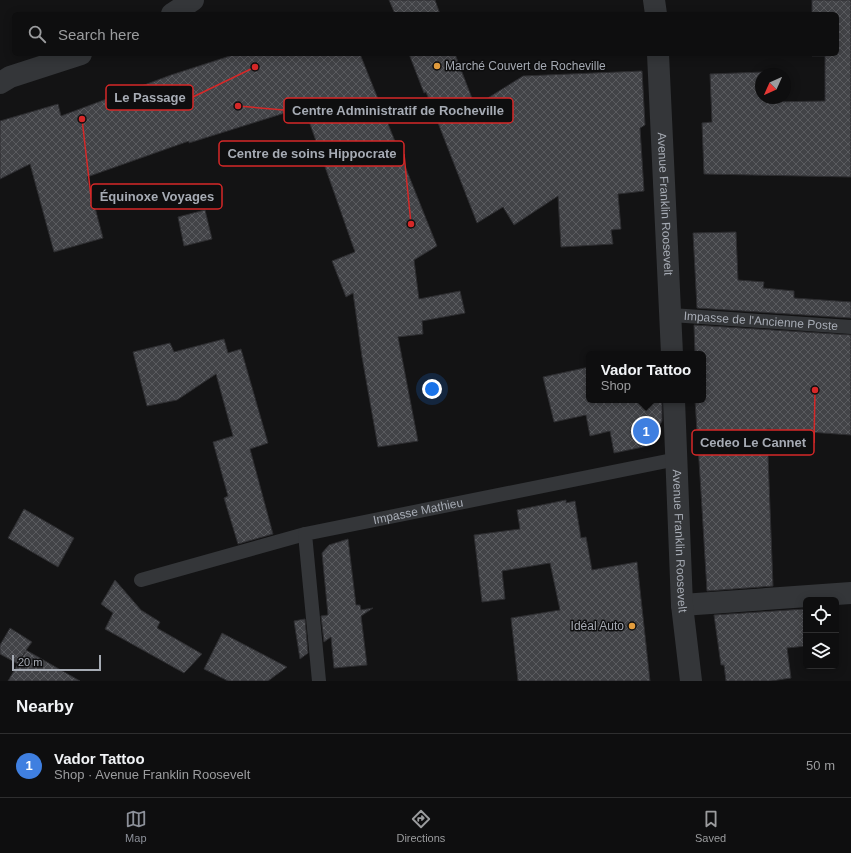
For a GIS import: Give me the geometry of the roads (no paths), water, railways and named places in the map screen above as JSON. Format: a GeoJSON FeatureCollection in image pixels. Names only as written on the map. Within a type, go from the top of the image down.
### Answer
{"type":"FeatureCollection","features":[{"type":"Feature","properties":{"kind":"street"},"geometry":{"type":"LineString","coordinates":[[160,12],[167,0]]}},
{"type":"Feature","properties":{"kind":"street"},"geometry":{"type":"LineString","coordinates":[[175,12],[193,0]]}},
{"type":"Feature","properties":{"kind":"street"},"geometry":{"type":"LineString","coordinates":[[654,0],[656,12]]}},
{"type":"Feature","properties":{"kind":"street"},"geometry":{"type":"LineString","coordinates":[[3,76],[74,56]]}},
{"type":"Feature","properties":{"kind":"street","name":"Avenue Franklin Roosevelt"},"geometry":{"type":"LineString","coordinates":[[658,56],[672,351]]}},
{"type":"Feature","properties":{"kind":"street","name":"Avenue Franklin Roosevelt"},"geometry":{"type":"LineString","coordinates":[[674,403],[682,605],[691,681]]}},
{"type":"Feature","properties":{"kind":"street"},"geometry":{"type":"LineString","coordinates":[[682,605],[851,593]]}},
{"type":"Feature","properties":{"kind":"lane","name":"Impasse de l'Ancienne Poste"},"geometry":{"type":"LineString","coordinates":[[670,315],[851,327]]}},
{"type":"Feature","properties":{"kind":"lane","name":"Impasse Mathieu"},"geometry":{"type":"LineString","coordinates":[[141,580],[305,534],[677,459]]}},
{"type":"Feature","properties":{"kind":"lane"},"geometry":{"type":"LineString","coordinates":[[305,534],[319,681]]}},
{"type":"Feature","properties":{"kind":"place","name":"Marché Couvert de Rocheville"},"geometry":{"type":"Point","coordinates":[437,66]}},
{"type":"Feature","properties":{"kind":"place","name":"Le Passage"},"geometry":{"type":"Point","coordinates":[255,67]}},
{"type":"Feature","properties":{"kind":"place","name":"Centre Administratif de Rocheville"},"geometry":{"type":"Point","coordinates":[238,106]}},
{"type":"Feature","properties":{"kind":"place","name":"Équinoxe Voyages"},"geometry":{"type":"Point","coordinates":[82,119]}},
{"type":"Feature","properties":{"kind":"place","name":"Centre de soins Hippocrate"},"geometry":{"type":"Point","coordinates":[411,224]}},
{"type":"Feature","properties":{"kind":"place","name":"Cedeo Le Cannet"},"geometry":{"type":"Point","coordinates":[815,390]}},
{"type":"Feature","properties":{"kind":"place","name":"Vador Tattoo"},"geometry":{"type":"Point","coordinates":[646,431]}},
{"type":"Feature","properties":{"kind":"place","name":"Idéal Auto"},"geometry":{"type":"Point","coordinates":[632,626]}}]}
